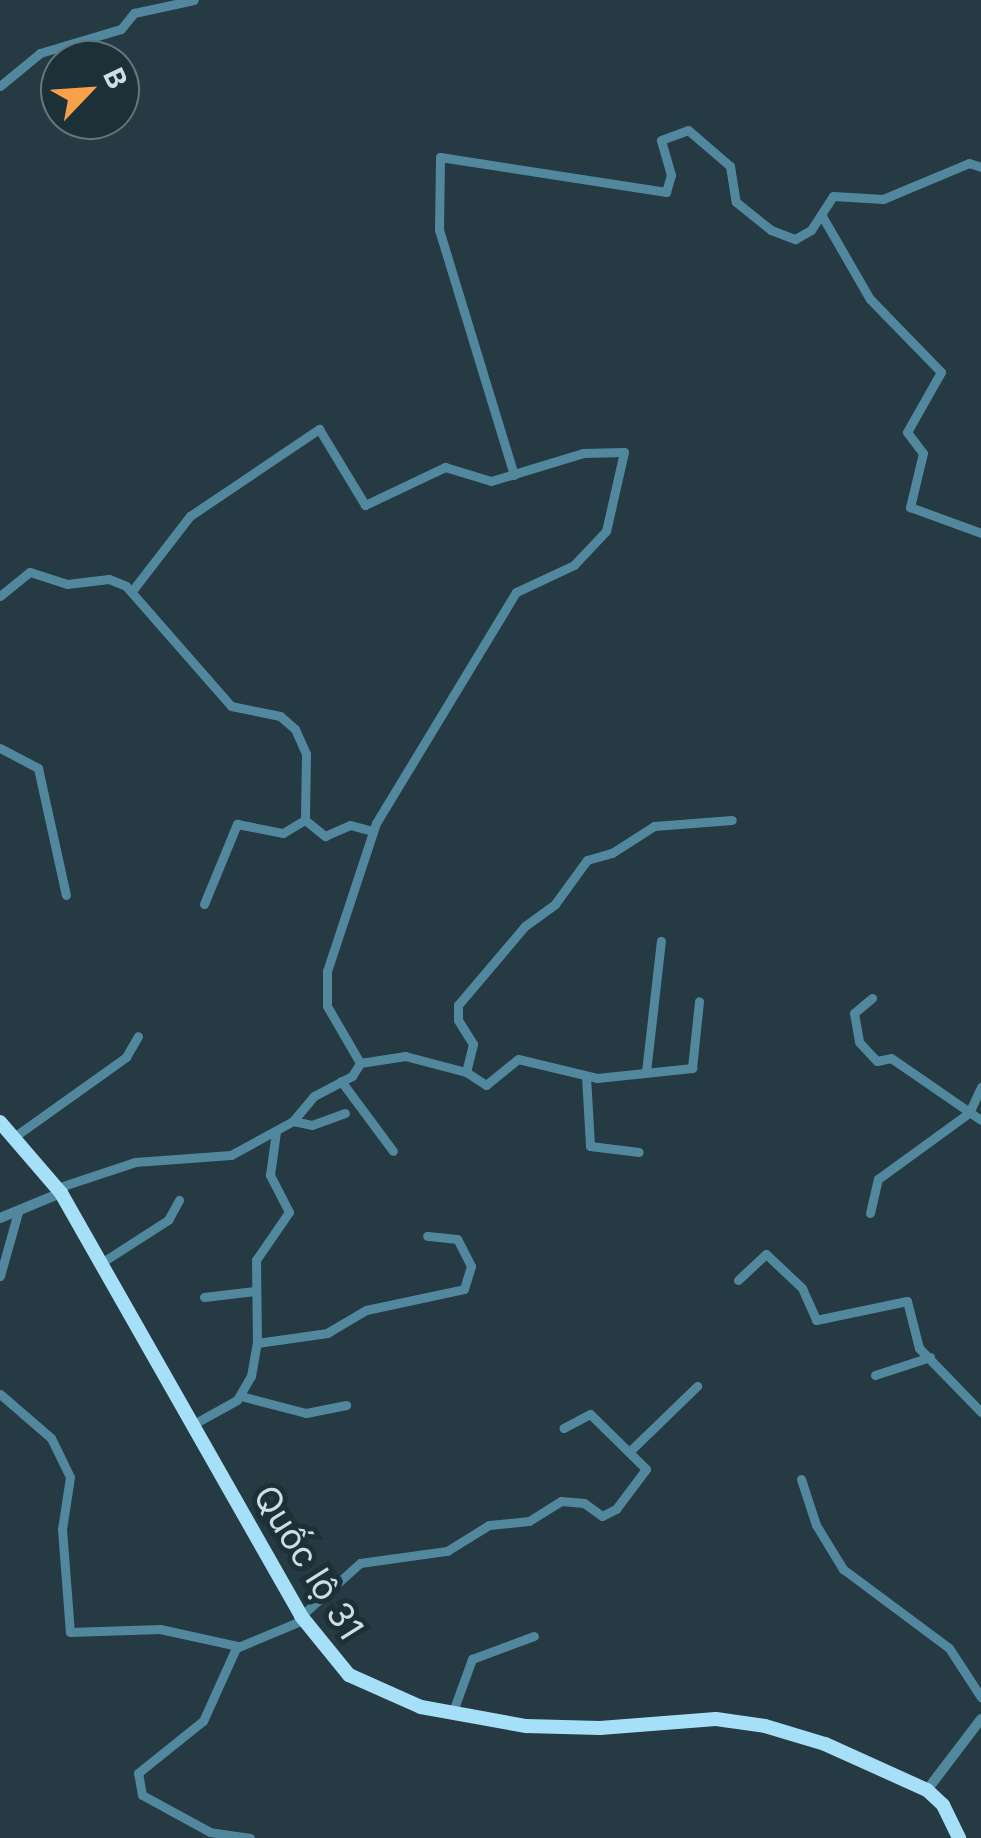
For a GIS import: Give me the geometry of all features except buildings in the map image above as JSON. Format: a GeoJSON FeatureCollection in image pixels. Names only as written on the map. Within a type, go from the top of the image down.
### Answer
{"type":"FeatureCollection","features":[{"type":"Feature","properties":{"kind":"highway","name":"Quốc lộ 31"},"geometry":{"type":"LineString","coordinates":[[0,1122],[59,1190],[302,1618],[348,1676],[402,1701],[452,1714],[552,1728],[742,1721],[825,1744],[927,1790]]}},
{"type":"Feature","properties":{"kind":"highway"},"geometry":{"type":"LineString","coordinates":[[927,1790],[943,1805],[959,1838]]}},
{"type":"Feature","properties":{"kind":"street"},"geometry":{"type":"LineString","coordinates":[[0,86],[40,53],[118,31],[134,13],[194,0]]}},
{"type":"Feature","properties":{"kind":"street"},"geometry":{"type":"LineString","coordinates":[[514,475],[439,230],[440,156],[666,192],[672,181],[661,140],[688,130],[730,166],[731,197],[770,230],[795,239],[822,216],[833,196],[883,199],[970,162],[981,167]]}},
{"type":"Feature","properties":{"kind":"street"},"geometry":{"type":"LineString","coordinates":[[822,216],[870,299],[941,372],[907,432],[923,453],[910,506],[981,533]]}},
{"type":"Feature","properties":{"kind":"street"},"geometry":{"type":"LineString","coordinates":[[132,592],[190,516],[320,429],[365,505],[445,467],[480,481],[613,448],[626,456],[603,536],[579,562],[529,582],[510,600],[372,831],[326,971],[327,1006],[360,1063]]}},
{"type":"Feature","properties":{"kind":"street"},"geometry":{"type":"LineString","coordinates":[[0,596],[30,572],[66,584],[109,578],[132,592],[231,706],[280,716],[294,729],[306,754],[305,820]]}},
{"type":"Feature","properties":{"kind":"street"},"geometry":{"type":"LineString","coordinates":[[0,748],[38,768],[66,895]]}},
{"type":"Feature","properties":{"kind":"street"},"geometry":{"type":"LineString","coordinates":[[305,820],[324,836],[350,825],[372,831]]}},
{"type":"Feature","properties":{"kind":"street"},"geometry":{"type":"LineString","coordinates":[[204,904],[237,824],[283,833],[305,820]]}},
{"type":"Feature","properties":{"kind":"street"},"geometry":{"type":"LineString","coordinates":[[466,1072],[473,1044],[458,1020],[458,1005],[526,926],[555,904],[587,860],[654,826],[732,820]]}},
{"type":"Feature","properties":{"kind":"street"},"geometry":{"type":"LineString","coordinates":[[646,1072],[661,941]]}},
{"type":"Feature","properties":{"kind":"street"},"geometry":{"type":"LineString","coordinates":[[872,998],[854,1013],[860,1042],[877,1061],[891,1058],[981,1120]]}},
{"type":"Feature","properties":{"kind":"street"},"geometry":{"type":"LineString","coordinates":[[0,1218],[59,1190],[136,1162],[231,1155],[293,1121],[314,1096],[342,1082],[360,1063],[405,1056],[466,1072],[488,1084],[522,1059],[586,1076],[695,1066],[699,1001]]}},
{"type":"Feature","properties":{"kind":"street"},"geometry":{"type":"LineString","coordinates":[[14,1137],[126,1057],[138,1036]]}},
{"type":"Feature","properties":{"kind":"street"},"geometry":{"type":"LineString","coordinates":[[586,1076],[590,1146],[638,1152]]}},
{"type":"Feature","properties":{"kind":"street"},"geometry":{"type":"LineString","coordinates":[[342,1082],[393,1151]]}},
{"type":"Feature","properties":{"kind":"street"},"geometry":{"type":"LineString","coordinates":[[870,1213],[878,1179],[970,1112],[981,1087]]}},
{"type":"Feature","properties":{"kind":"street"},"geometry":{"type":"LineString","coordinates":[[293,1121],[312,1124],[346,1114]]}},
{"type":"Feature","properties":{"kind":"street"},"geometry":{"type":"LineString","coordinates":[[192,1425],[241,1396],[257,1344],[258,1255],[288,1212],[270,1175],[276,1132]]}},
{"type":"Feature","properties":{"kind":"street"},"geometry":{"type":"LineString","coordinates":[[102,1264],[168,1220],[179,1200]]}},
{"type":"Feature","properties":{"kind":"street"},"geometry":{"type":"LineString","coordinates":[[0,1276],[18,1212]]}},
{"type":"Feature","properties":{"kind":"street"},"geometry":{"type":"LineString","coordinates":[[257,1344],[328,1333],[366,1310],[464,1289],[471,1266],[457,1239],[428,1236]]}},
{"type":"Feature","properties":{"kind":"street"},"geometry":{"type":"LineString","coordinates":[[738,1280],[766,1254],[802,1288],[816,1320],[905,1300],[913,1336],[981,1412]]}},
{"type":"Feature","properties":{"kind":"street"},"geometry":{"type":"LineString","coordinates":[[204,1296],[255,1291]]}},
{"type":"Feature","properties":{"kind":"street"},"geometry":{"type":"LineString","coordinates":[[875,1375],[930,1358]]}},
{"type":"Feature","properties":{"kind":"street"},"geometry":{"type":"LineString","coordinates":[[629,1452],[665,1424],[697,1386]]}},
{"type":"Feature","properties":{"kind":"street"},"geometry":{"type":"LineString","coordinates":[[0,1394],[51,1438],[70,1477],[62,1529],[70,1632],[160,1629],[238,1646],[302,1618],[360,1563],[440,1553],[489,1525],[535,1518],[560,1500],[609,1514],[647,1472],[588,1413],[564,1428]]}},
{"type":"Feature","properties":{"kind":"street"},"geometry":{"type":"LineString","coordinates":[[241,1396],[306,1412],[346,1405]]}},
{"type":"Feature","properties":{"kind":"street"},"geometry":{"type":"LineString","coordinates":[[802,1479],[819,1531],[843,1569],[949,1648],[981,1697]]}},
{"type":"Feature","properties":{"kind":"street"},"geometry":{"type":"LineString","coordinates":[[452,1714],[472,1659],[534,1636]]}},
{"type":"Feature","properties":{"kind":"street"},"geometry":{"type":"LineString","coordinates":[[238,1646],[202,1721],[142,1764],[138,1779],[142,1795],[205,1830],[250,1838]]}},
{"type":"Feature","properties":{"kind":"street"},"geometry":{"type":"LineString","coordinates":[[927,1790],[981,1720]]}}]}
